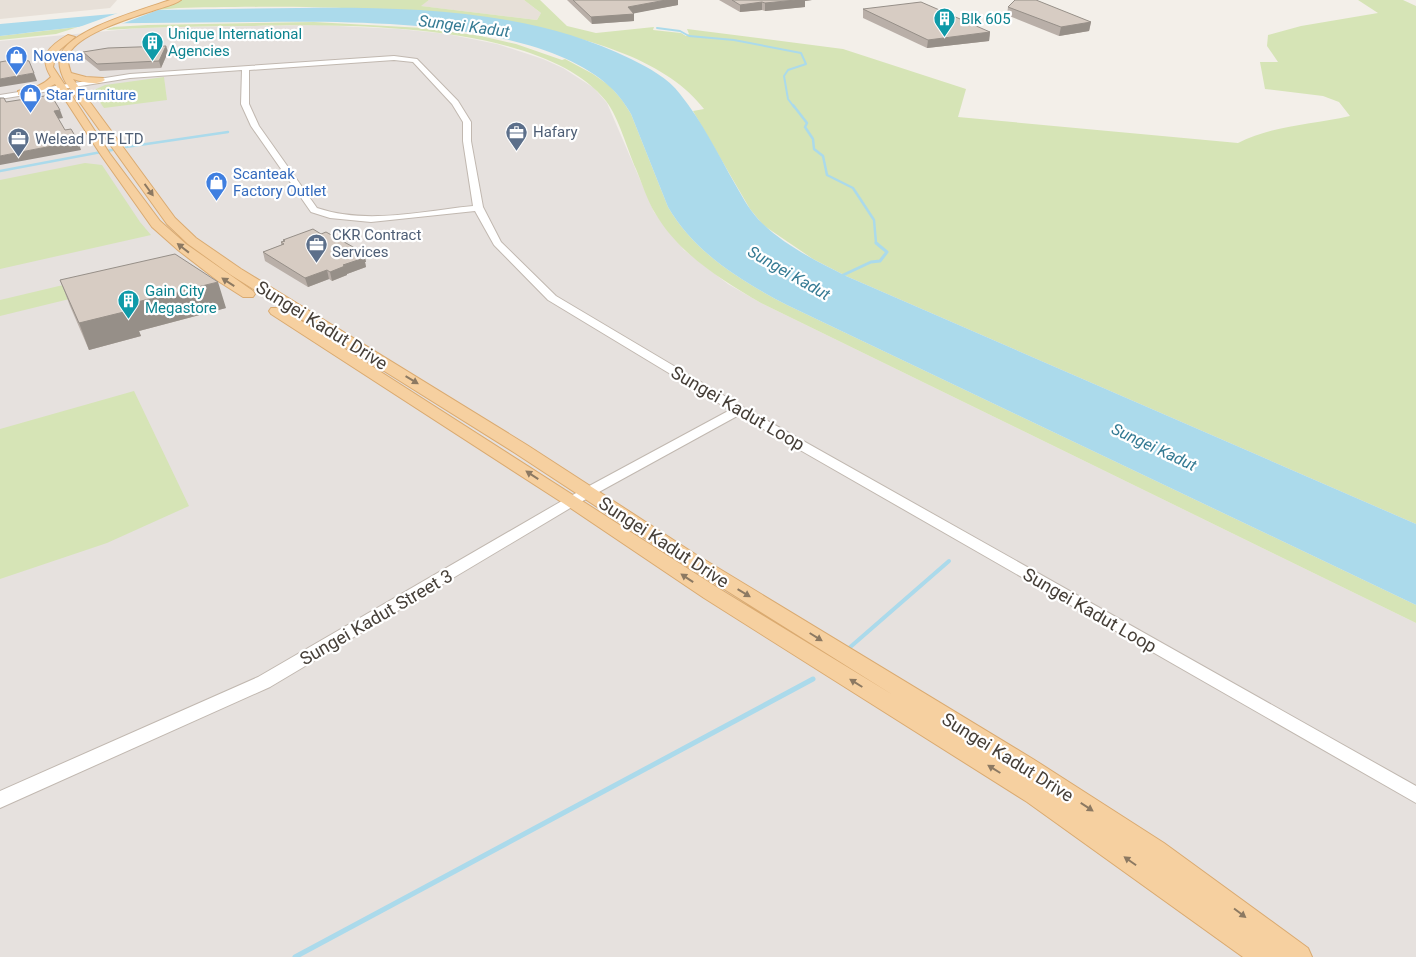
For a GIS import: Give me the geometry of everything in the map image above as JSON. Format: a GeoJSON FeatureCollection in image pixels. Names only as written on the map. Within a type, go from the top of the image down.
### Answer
{"type":"FeatureCollection","features":[{"type":"Feature","properties":{"kind":"main road"},"geometry":{"type":"LineString","coordinates":[[21,93],[44,87],[51,83],[55,78],[48,62],[53,51],[66,40],[84,30],[165,0]]}},
{"type":"Feature","properties":{"kind":"main road"},"geometry":{"type":"LineString","coordinates":[[68,84],[64,62],[66,50],[80,38],[100,28],[177,0]]}},
{"type":"Feature","properties":{"kind":"main road","name":"Sungei Kadut Drive"},"geometry":{"type":"LineString","coordinates":[[55,78],[68,84],[83,109],[103,152],[156,224],[182,248],[223,278],[580,497],[688,558],[1016,761],[1154,851],[1298,957]]}},
{"type":"Feature","properties":{"kind":"main road"},"geometry":{"type":"LineString","coordinates":[[68,84],[75,78],[100,80]]}},
{"type":"Feature","properties":{"kind":"main road","name":"Sungei Kadut Drive"},"geometry":{"type":"LineString","coordinates":[[83,109],[171,221],[192,241],[236,272],[521,448],[580,497],[711,593],[1036,795],[1266,957]]}},
{"type":"Feature","properties":{"kind":"street","name":"Sungei Kadut Loop"},"geometry":{"type":"LineString","coordinates":[[100,80],[394,58],[415,60],[455,103],[467,122],[468,142],[478,208],[497,243],[552,298],[739,410],[1416,795]]}},
{"type":"Feature","properties":{"kind":"street"},"geometry":{"type":"LineString","coordinates":[[246,68],[245,104],[255,126],[314,210],[324,215],[354,220],[478,208]]}},
{"type":"Feature","properties":{"kind":"street","name":"Sungei Kadut Loop"},"geometry":{"type":"LineString","coordinates":[[68,84],[138,76]]}},
{"type":"Feature","properties":{"kind":"street"},"geometry":{"type":"LineString","coordinates":[[0,97],[68,84]]}},
{"type":"Feature","properties":{"kind":"street"},"geometry":{"type":"LineString","coordinates":[[0,97],[68,84]]}},
{"type":"Feature","properties":{"kind":"street","name":"Sungei Kadut Street 3"},"geometry":{"type":"LineString","coordinates":[[0,800],[264,682],[580,497],[739,410]]}},
{"type":"Feature","properties":{"kind":"shaded area"},"geometry":{"type":"Polygon","coordinates":[[[0,0],[117,0],[110,8],[0,19],[0,0]]]}},
{"type":"Feature","properties":{"kind":"shaded area"},"geometry":{"type":"Polygon","coordinates":[[[429,0],[524,0],[541,13],[537,20],[420,6],[429,0]]]}},
{"type":"Feature","properties":{"kind":"shaded area"},"geometry":{"type":"Polygon","coordinates":[[[318,25],[399,29],[447,34],[497,44],[543,59],[563,68],[594,88],[607,103],[654,212],[684,250],[728,284],[761,303],[1416,623],[1416,957],[0,957],[0,41],[140,28],[318,25]]]}},
{"type":"Feature","properties":{"kind":"green space"},"geometry":{"type":"Polygon","coordinates":[[[181,0],[429,0],[421,6],[537,20],[541,13],[524,0],[540,0],[567,26],[596,33],[654,27],[653,30],[681,33],[686,36],[689,34],[687,29],[843,49],[966,89],[958,117],[1238,143],[1265,132],[1350,116],[1339,102],[1323,96],[1265,89],[1260,62],[1278,62],[1267,46],[1268,35],[1301,26],[1378,13],[1358,0],[1403,0],[1416,6],[1416,524],[846,276],[813,259],[763,225],[750,209],[693,111],[704,109],[664,73],[606,47],[537,28],[460,16],[304,7],[178,8],[157,10],[181,0]]]}},
{"type":"Feature","properties":{"kind":"green space"},"geometry":{"type":"Polygon","coordinates":[[[314,22],[423,28],[481,36],[516,44],[562,60],[565,59],[593,74],[610,86],[631,114],[668,207],[679,223],[705,252],[736,276],[787,305],[1416,605],[1416,623],[761,303],[731,285],[688,253],[665,228],[650,203],[619,125],[606,101],[577,75],[537,56],[491,42],[440,33],[388,28],[291,25],[106,30],[112,27],[148,25],[314,22]]]}},
{"type":"Feature","properties":{"kind":"green space"},"geometry":{"type":"Polygon","coordinates":[[[78,27],[56,34],[0,40],[0,36],[78,27]]]}},
{"type":"Feature","properties":{"kind":"green space"},"geometry":{"type":"Polygon","coordinates":[[[164,77],[167,100],[104,108],[92,91],[105,85],[164,77]]]}},
{"type":"Feature","properties":{"kind":"green space"},"geometry":{"type":"Polygon","coordinates":[[[85,163],[102,165],[140,222],[151,235],[0,269],[0,180],[85,163]]]}},
{"type":"Feature","properties":{"kind":"green space"},"geometry":{"type":"Polygon","coordinates":[[[177,258],[192,269],[0,316],[0,300],[177,258]]]}},
{"type":"Feature","properties":{"kind":"green space"},"geometry":{"type":"Polygon","coordinates":[[[134,391],[189,506],[107,543],[0,579],[0,429],[134,391]]]}},
{"type":"Feature","properties":{"kind":"water","name":"Sungei Kadut"},"geometry":{"type":"Polygon","coordinates":[[[340,8],[468,14],[510,21],[552,30],[592,42],[645,66],[670,83],[688,104],[744,200],[755,215],[772,232],[803,253],[846,276],[1416,524],[1416,605],[787,305],[736,276],[705,252],[679,223],[668,207],[631,114],[624,103],[610,87],[577,64],[536,48],[490,36],[440,28],[388,24],[338,22],[125,23],[0,36],[0,24],[157,10],[340,8]]]}},
{"type":"Feature","properties":{"kind":"pier"},"geometry":{"type":"Polygon","coordinates":[[[163,8],[111,28],[71,30],[126,10],[163,8]]]}},
{"type":"Feature","properties":{"kind":"building"},"geometry":{"type":"Polygon","coordinates":[[[573,0],[666,0],[628,7],[634,14],[591,17],[573,0]]]}},
{"type":"Feature","properties":{"kind":"building"},"geometry":{"type":"Polygon","coordinates":[[[732,0],[796,0],[740,5],[732,0]]]}},
{"type":"Feature","properties":{"kind":"building"},"geometry":{"type":"Polygon","coordinates":[[[1015,0],[1036,0],[1091,22],[1061,27],[1008,7],[1015,0]]]}},
{"type":"Feature","properties":{"kind":"building"},"geometry":{"type":"Polygon","coordinates":[[[921,2],[990,32],[928,40],[863,9],[921,2]]]}},
{"type":"Feature","properties":{"kind":"building"},"geometry":{"type":"Polygon","coordinates":[[[166,46],[159,61],[97,64],[83,52],[108,48],[166,46]]]}},
{"type":"Feature","properties":{"kind":"building"},"geometry":{"type":"Polygon","coordinates":[[[17,59],[29,61],[34,73],[0,79],[0,62],[17,59]]]}},
{"type":"Feature","properties":{"kind":"building"},"geometry":{"type":"Polygon","coordinates":[[[51,95],[60,110],[54,111],[65,130],[71,129],[78,141],[0,156],[0,98],[4,98],[6,102],[51,95]]]}},
{"type":"Feature","properties":{"kind":"building","name":"CKR Contract Services"},"geometry":{"type":"Polygon","coordinates":[[[313,229],[321,234],[326,232],[364,253],[359,255],[364,258],[343,265],[345,266],[330,272],[327,270],[305,278],[263,252],[284,244],[281,242],[285,241],[283,240],[313,229]]]}},
{"type":"Feature","properties":{"kind":"building"},"geometry":{"type":"Polygon","coordinates":[[[175,254],[218,282],[129,304],[132,310],[79,323],[60,280],[175,254]]]}},
{"type":"Feature","properties":{"kind":"waterway"},"geometry":{"type":"LineString","coordinates":[[657,28],[680,31],[689,36],[734,40],[801,53],[806,64],[788,70],[784,76],[788,99],[794,107]]}},
{"type":"Feature","properties":{"kind":"waterway"},"geometry":{"type":"LineString","coordinates":[[793,105],[807,123],[805,127],[813,139],[814,149],[823,156],[827,175],[853,188],[874,220],[876,243]]}},
{"type":"Feature","properties":{"kind":"waterway"},"geometry":{"type":"LineString","coordinates":[[126,147],[228,132]]}},
{"type":"Feature","properties":{"kind":"waterway"},"geometry":{"type":"LineString","coordinates":[[0,171],[112,150]]}},
{"type":"Feature","properties":{"kind":"waterway"},"geometry":{"type":"LineString","coordinates":[[839,277],[871,262],[880,261],[887,252],[876,243]]}},
{"type":"Feature","properties":{"kind":"waterway"},"geometry":{"type":"LineString","coordinates":[[848,649],[949,561]]}},
{"type":"Feature","properties":{"kind":"waterway"},"geometry":{"type":"LineString","coordinates":[[295,957],[813,679]]}},
{"type":"Feature","properties":{"kind":"place","name":"Blk 605"},"geometry":{"type":"Point","coordinates":[945,38]}},
{"type":"Feature","properties":{"kind":"place","name":"Unique International Agencies"},"geometry":{"type":"Point","coordinates":[152,62]}},
{"type":"Feature","properties":{"kind":"place","name":"Novena"},"geometry":{"type":"Point","coordinates":[17,75]}},
{"type":"Feature","properties":{"kind":"place","name":"Star Furniture"},"geometry":{"type":"Point","coordinates":[30,114]}},
{"type":"Feature","properties":{"kind":"place","name":"Hafary"},"geometry":{"type":"Point","coordinates":[517,151]}},
{"type":"Feature","properties":{"kind":"place","name":"Welead PTE LTD"},"geometry":{"type":"Point","coordinates":[19,158]}},
{"type":"Feature","properties":{"kind":"place","name":"Scanteak Factory Outlet"},"geometry":{"type":"Point","coordinates":[217,202]}},
{"type":"Feature","properties":{"kind":"place","name":"CKR Contract Services"},"geometry":{"type":"Point","coordinates":[316,263]}},
{"type":"Feature","properties":{"kind":"place","name":"Gain City Megastore"},"geometry":{"type":"Point","coordinates":[129,319]}}]}
